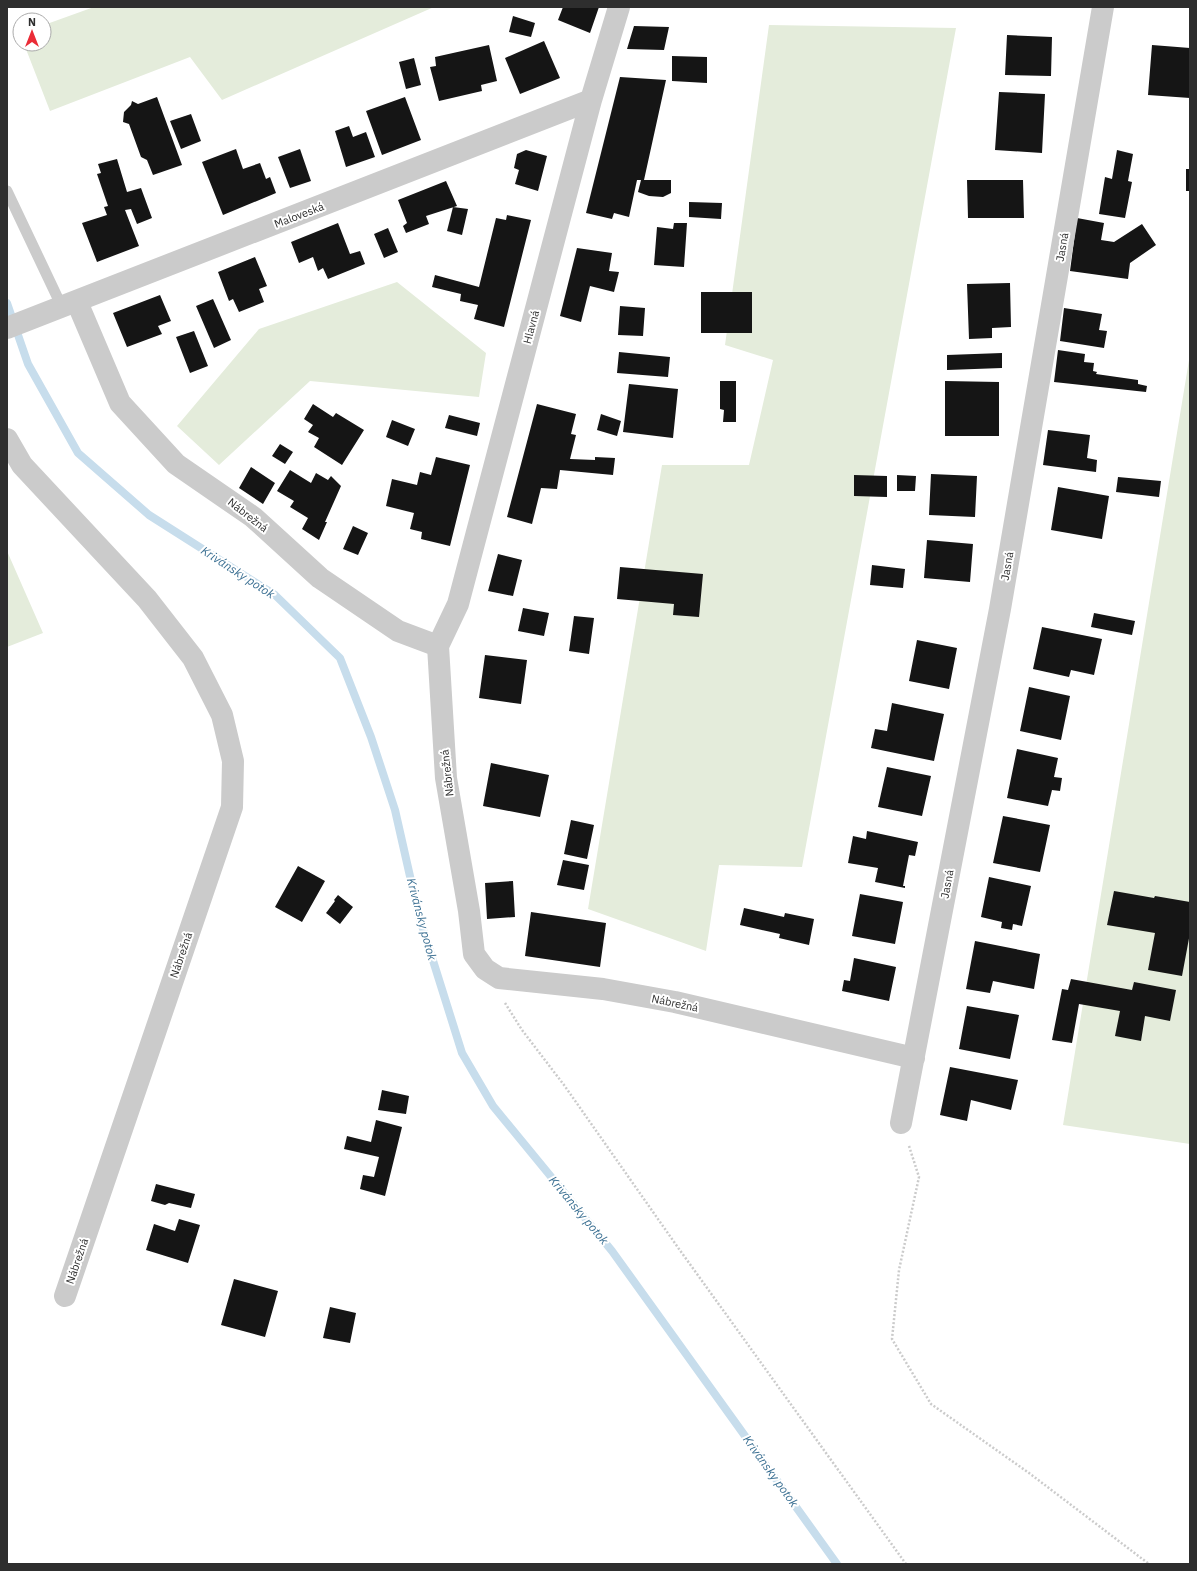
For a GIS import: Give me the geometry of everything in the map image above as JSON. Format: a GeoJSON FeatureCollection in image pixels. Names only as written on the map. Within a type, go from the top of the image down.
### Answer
{"type":"FeatureCollection","features":[{"type":"Feature","properties":{"kind":"street","name":"Hlavná"},"geometry":{"type":"LineString","coordinates":[[438,646],[458,604],[591,100],[619,7]]}},
{"type":"Feature","properties":{"kind":"street","name":"Jasná"},"geometry":{"type":"LineString","coordinates":[[901,1123],[999,617],[1103,7]]}},
{"type":"Feature","properties":{"kind":"street","name":"Maloveská"},"geometry":{"type":"LineString","coordinates":[[7,328],[591,100]]}},
{"type":"Feature","properties":{"kind":"street","name":"Nábrežná"},"geometry":{"type":"LineString","coordinates":[[62,307],[120,403],[176,464],[253,517],[320,578],[398,631],[438,646],[446,778],[469,910],[474,954],[484,969],[499,978],[603,988],[667,1001],[914,1058]]}},
{"type":"Feature","properties":{"kind":"street","name":"Nábrežná"},"geometry":{"type":"LineString","coordinates":[[7,439],[22,465],[147,599],[192,658],[222,715],[234,761],[232,808],[65,1296]]}},
{"type":"Feature","properties":{"kind":"lane"},"geometry":{"type":"LineString","coordinates":[[7,191],[62,307]]}},
{"type":"Feature","properties":{"kind":"path"},"geometry":{"type":"LineString","coordinates":[[499,978],[505,1003],[522,1030],[564,1085],[679,1249],[906,1564]]}},
{"type":"Feature","properties":{"kind":"path"},"geometry":{"type":"LineString","coordinates":[[901,1123],[919,1177],[899,1270],[892,1339],[931,1404],[1029,1473],[1149,1564]]}},
{"type":"Feature","properties":{"kind":"green space"},"geometry":{"type":"Polygon","coordinates":[[[94,7],[434,7],[222,100],[190,57],[50,111],[27,52],[52,52],[52,22],[94,7]]]}},
{"type":"Feature","properties":{"kind":"green space"},"geometry":{"type":"Polygon","coordinates":[[[769,25],[956,28],[802,867],[719,865],[706,951],[588,909],[662,465],[749,465],[773,360],[725,345],[769,25]]]}},
{"type":"Feature","properties":{"kind":"green space"},"geometry":{"type":"Polygon","coordinates":[[[397,282],[486,353],[479,397],[310,381],[219,465],[177,426],[259,329],[397,282]]]}},
{"type":"Feature","properties":{"kind":"green space"},"geometry":{"type":"Polygon","coordinates":[[[1190,354],[1190,1144],[1063,1125],[1190,354]]]}},
{"type":"Feature","properties":{"kind":"green space"},"geometry":{"type":"Polygon","coordinates":[[[7,551],[43,633],[7,647],[7,551]]]}},
{"type":"Feature","properties":{"kind":"building"},"geometry":{"type":"Polygon","coordinates":[[[563,7],[599,7],[590,33],[558,20],[563,7]]]}},
{"type":"Feature","properties":{"kind":"building"},"geometry":{"type":"Polygon","coordinates":[[[513,16],[535,23],[531,37],[509,32],[513,16]]]}},
{"type":"Feature","properties":{"kind":"building"},"geometry":{"type":"Polygon","coordinates":[[[634,26],[669,27],[664,50],[627,49],[634,26]]]}},
{"type":"Feature","properties":{"kind":"building"},"geometry":{"type":"Polygon","coordinates":[[[1007,35],[1052,37],[1051,76],[1005,75],[1007,35]]]}},
{"type":"Feature","properties":{"kind":"building"},"geometry":{"type":"Polygon","coordinates":[[[544,41],[560,78],[520,94],[505,58],[544,41]]]}},
{"type":"Feature","properties":{"kind":"building"},"geometry":{"type":"Polygon","coordinates":[[[489,45],[497,81],[481,85],[482,91],[439,101],[430,67],[436,66],[435,57],[489,45]]]}},
{"type":"Feature","properties":{"kind":"building"},"geometry":{"type":"Polygon","coordinates":[[[1152,45],[1190,48],[1190,98],[1148,95],[1152,45]]]}},
{"type":"Feature","properties":{"kind":"building"},"geometry":{"type":"Polygon","coordinates":[[[672,56],[707,57],[707,83],[672,81],[672,56]]]}},
{"type":"Feature","properties":{"kind":"building"},"geometry":{"type":"Polygon","coordinates":[[[414,58],[421,85],[406,89],[399,62],[414,58]]]}},
{"type":"Feature","properties":{"kind":"building"},"geometry":{"type":"Polygon","coordinates":[[[620,77],[666,80],[644,180],[671,180],[671,193],[663,197],[649,196],[638,192],[641,180],[637,180],[629,217],[614,213],[612,219],[586,213],[620,77]]]}},
{"type":"Feature","properties":{"kind":"building"},"geometry":{"type":"Polygon","coordinates":[[[999,92],[1045,94],[1042,153],[995,150],[999,92]]]}},
{"type":"Feature","properties":{"kind":"building"},"geometry":{"type":"Polygon","coordinates":[[[157,97],[182,165],[153,175],[147,160],[141,157],[129,124],[123,122],[124,112],[131,105],[132,101],[138,104],[157,97]]]}},
{"type":"Feature","properties":{"kind":"building"},"geometry":{"type":"Polygon","coordinates":[[[405,97],[421,140],[382,155],[366,111],[405,97]]]}},
{"type":"Feature","properties":{"kind":"building"},"geometry":{"type":"Polygon","coordinates":[[[191,114],[201,141],[181,149],[170,121],[191,114]]]}},
{"type":"Feature","properties":{"kind":"building"},"geometry":{"type":"Polygon","coordinates":[[[349,126],[353,137],[366,132],[375,157],[346,167],[335,131],[349,126]]]}},
{"type":"Feature","properties":{"kind":"building"},"geometry":{"type":"Polygon","coordinates":[[[236,149],[243,169],[260,163],[266,179],[270,177],[276,193],[223,215],[202,162],[236,149]]]}},
{"type":"Feature","properties":{"kind":"building"},"geometry":{"type":"Polygon","coordinates":[[[300,149],[311,181],[290,188],[278,157],[300,149]]]}},
{"type":"Feature","properties":{"kind":"building"},"geometry":{"type":"Polygon","coordinates":[[[526,150],[547,156],[538,191],[515,184],[519,170],[514,168],[517,154],[526,150]]]}},
{"type":"Feature","properties":{"kind":"building"},"geometry":{"type":"Polygon","coordinates":[[[1117,150],[1133,154],[1128,181],[1132,182],[1125,218],[1099,214],[1105,177],[1112,179],[1117,150]]]}},
{"type":"Feature","properties":{"kind":"building"},"geometry":{"type":"Polygon","coordinates":[[[117,159],[127,192],[141,188],[152,218],[137,224],[131,209],[125,210],[139,246],[97,262],[82,223],[107,215],[104,207],[108,206],[97,174],[101,173],[98,164],[117,159]]]}},
{"type":"Feature","properties":{"kind":"building"},"geometry":{"type":"Polygon","coordinates":[[[1186,169],[1190,169],[1190,191],[1186,191],[1186,169]]]}},
{"type":"Feature","properties":{"kind":"building"},"geometry":{"type":"Polygon","coordinates":[[[967,180],[1023,180],[1024,218],[968,218],[967,180]]]}},
{"type":"Feature","properties":{"kind":"building"},"geometry":{"type":"Polygon","coordinates":[[[446,181],[457,206],[426,216],[429,224],[406,233],[403,226],[407,223],[398,200],[446,181]]]}},
{"type":"Feature","properties":{"kind":"building"},"geometry":{"type":"Polygon","coordinates":[[[689,202],[722,203],[721,219],[689,217],[689,202]]]}},
{"type":"Feature","properties":{"kind":"building"},"geometry":{"type":"Polygon","coordinates":[[[453,207],[468,209],[462,235],[447,231],[453,207]]]}},
{"type":"Feature","properties":{"kind":"building"},"geometry":{"type":"Polygon","coordinates":[[[507,215],[531,220],[504,327],[474,319],[478,305],[460,301],[461,294],[432,287],[435,275],[479,287],[496,218],[506,220],[507,215]]]}},
{"type":"Feature","properties":{"kind":"building"},"geometry":{"type":"Polygon","coordinates":[[[1077,218],[1104,223],[1101,240],[1114,242],[1142,224],[1156,245],[1130,263],[1128,279],[1070,271],[1077,218]]]}},
{"type":"Feature","properties":{"kind":"building"},"geometry":{"type":"Polygon","coordinates":[[[338,223],[350,254],[360,251],[365,264],[328,279],[323,268],[318,271],[313,257],[299,263],[291,242],[338,223]]]}},
{"type":"Feature","properties":{"kind":"building"},"geometry":{"type":"Polygon","coordinates":[[[674,223],[687,223],[684,267],[654,265],[657,227],[673,229],[674,223]]]}},
{"type":"Feature","properties":{"kind":"building"},"geometry":{"type":"Polygon","coordinates":[[[388,228],[398,252],[384,258],[374,234],[388,228]]]}},
{"type":"Feature","properties":{"kind":"building"},"geometry":{"type":"Polygon","coordinates":[[[577,248],[612,253],[609,271],[619,272],[614,292],[590,286],[581,322],[560,316],[577,248]]]}},
{"type":"Feature","properties":{"kind":"building"},"geometry":{"type":"Polygon","coordinates":[[[255,257],[267,286],[259,289],[264,302],[239,312],[233,299],[229,301],[218,272],[255,257]]]}},
{"type":"Feature","properties":{"kind":"building"},"geometry":{"type":"Polygon","coordinates":[[[1010,283],[1011,327],[992,328],[992,338],[969,339],[967,284],[1010,283]]]}},
{"type":"Feature","properties":{"kind":"building"},"geometry":{"type":"Polygon","coordinates":[[[701,292],[752,292],[752,333],[701,333],[701,292]]]}},
{"type":"Feature","properties":{"kind":"building"},"geometry":{"type":"Polygon","coordinates":[[[160,295],[171,321],[158,326],[162,334],[127,347],[113,313],[160,295]]]}},
{"type":"Feature","properties":{"kind":"building"},"geometry":{"type":"Polygon","coordinates":[[[213,299],[231,340],[214,348],[196,306],[213,299]]]}},
{"type":"Feature","properties":{"kind":"building"},"geometry":{"type":"Polygon","coordinates":[[[620,306],[645,308],[643,336],[618,335],[620,306]]]}},
{"type":"Feature","properties":{"kind":"building"},"geometry":{"type":"Polygon","coordinates":[[[1064,308],[1102,314],[1099,330],[1107,331],[1104,348],[1060,341],[1064,308]]]}},
{"type":"Feature","properties":{"kind":"building"},"geometry":{"type":"Polygon","coordinates":[[[194,331],[208,366],[190,373],[176,337],[194,331]]]}},
{"type":"Feature","properties":{"kind":"building"},"geometry":{"type":"Polygon","coordinates":[[[1058,350],[1085,354],[1084,362],[1094,363],[1093,371],[1097,372],[1096,374],[1138,380],[1138,384],[1147,386],[1146,392],[1054,382],[1058,350]]]}},
{"type":"Feature","properties":{"kind":"building"},"geometry":{"type":"Polygon","coordinates":[[[619,352],[670,357],[668,377],[617,373],[619,352]]]}},
{"type":"Feature","properties":{"kind":"building"},"geometry":{"type":"Polygon","coordinates":[[[1002,353],[1002,368],[947,370],[947,355],[1002,353]]]}},
{"type":"Feature","properties":{"kind":"building"},"geometry":{"type":"Polygon","coordinates":[[[720,381],[736,381],[736,422],[723,422],[724,410],[720,409],[720,381]]]}},
{"type":"Feature","properties":{"kind":"building"},"geometry":{"type":"Polygon","coordinates":[[[945,381],[999,382],[999,436],[945,436],[945,381]]]}},
{"type":"Feature","properties":{"kind":"building"},"geometry":{"type":"Polygon","coordinates":[[[629,384],[678,389],[673,438],[623,432],[629,384]]]}},
{"type":"Feature","properties":{"kind":"building"},"geometry":{"type":"Polygon","coordinates":[[[313,404],[333,417],[336,413],[364,430],[342,465],[314,447],[319,438],[308,432],[313,425],[304,419],[313,404]]]}},
{"type":"Feature","properties":{"kind":"building"},"geometry":{"type":"Polygon","coordinates":[[[537,404],[576,414],[571,434],[576,435],[570,459],[595,460],[595,457],[615,458],[613,475],[560,470],[557,489],[541,488],[532,524],[507,517],[537,404]]]}},
{"type":"Feature","properties":{"kind":"building"},"geometry":{"type":"Polygon","coordinates":[[[601,414],[621,421],[617,436],[597,430],[601,414]]]}},
{"type":"Feature","properties":{"kind":"building"},"geometry":{"type":"Polygon","coordinates":[[[449,415],[480,423],[477,436],[445,428],[449,415]]]}},
{"type":"Feature","properties":{"kind":"building"},"geometry":{"type":"Polygon","coordinates":[[[392,420],[415,429],[408,446],[386,437],[392,420]]]}},
{"type":"Feature","properties":{"kind":"building"},"geometry":{"type":"Polygon","coordinates":[[[1048,430],[1090,435],[1087,458],[1097,460],[1096,472],[1043,465],[1048,430]]]}},
{"type":"Feature","properties":{"kind":"building"},"geometry":{"type":"Polygon","coordinates":[[[280,444],[293,452],[285,464],[272,456],[280,444]]]}},
{"type":"Feature","properties":{"kind":"building"},"geometry":{"type":"Polygon","coordinates":[[[436,457],[470,465],[450,546],[421,539],[422,532],[410,529],[414,513],[386,506],[392,479],[417,485],[420,472],[431,475],[436,457]]]}},
{"type":"Feature","properties":{"kind":"building"},"geometry":{"type":"Polygon","coordinates":[[[251,467],[275,483],[263,504],[239,488],[251,467]]]}},
{"type":"Feature","properties":{"kind":"building"},"geometry":{"type":"Polygon","coordinates":[[[290,470],[311,483],[316,473],[328,480],[331,476],[341,486],[325,522],[327,522],[319,540],[302,529],[308,518],[290,507],[294,501],[277,491],[290,470]]]}},
{"type":"Feature","properties":{"kind":"building"},"geometry":{"type":"Polygon","coordinates":[[[931,474],[977,476],[975,517],[929,515],[931,474]]]}},
{"type":"Feature","properties":{"kind":"building"},"geometry":{"type":"Polygon","coordinates":[[[854,475],[887,476],[887,497],[854,496],[854,475]]]}},
{"type":"Feature","properties":{"kind":"building"},"geometry":{"type":"Polygon","coordinates":[[[897,475],[916,476],[915,491],[897,491],[897,475]]]}},
{"type":"Feature","properties":{"kind":"building"},"geometry":{"type":"Polygon","coordinates":[[[1118,477],[1161,481],[1159,497],[1116,492],[1118,477]]]}},
{"type":"Feature","properties":{"kind":"building"},"geometry":{"type":"Polygon","coordinates":[[[1058,487],[1109,496],[1102,539],[1051,530],[1058,487]]]}},
{"type":"Feature","properties":{"kind":"building"},"geometry":{"type":"Polygon","coordinates":[[[353,526],[368,533],[358,555],[343,549],[353,526]]]}},
{"type":"Feature","properties":{"kind":"building"},"geometry":{"type":"Polygon","coordinates":[[[927,540],[973,544],[970,582],[924,578],[927,540]]]}},
{"type":"Feature","properties":{"kind":"building"},"geometry":{"type":"Polygon","coordinates":[[[498,554],[522,560],[513,596],[488,591],[498,554]]]}},
{"type":"Feature","properties":{"kind":"building"},"geometry":{"type":"Polygon","coordinates":[[[872,565],[905,569],[903,588],[870,585],[872,565]]]}},
{"type":"Feature","properties":{"kind":"building"},"geometry":{"type":"Polygon","coordinates":[[[620,567],[703,574],[699,617],[673,615],[674,604],[617,599],[620,567]]]}},
{"type":"Feature","properties":{"kind":"building"},"geometry":{"type":"Polygon","coordinates":[[[523,608],[549,613],[544,636],[518,631],[523,608]]]}},
{"type":"Feature","properties":{"kind":"building"},"geometry":{"type":"Polygon","coordinates":[[[1094,613],[1135,621],[1132,635],[1091,627],[1094,613]]]}},
{"type":"Feature","properties":{"kind":"building"},"geometry":{"type":"Polygon","coordinates":[[[574,616],[594,618],[589,654],[569,651],[574,616]]]}},
{"type":"Feature","properties":{"kind":"building"},"geometry":{"type":"Polygon","coordinates":[[[1042,627],[1102,639],[1094,675],[1071,670],[1069,677],[1033,669],[1042,627]]]}},
{"type":"Feature","properties":{"kind":"building"},"geometry":{"type":"Polygon","coordinates":[[[917,640],[957,648],[949,689],[909,681],[917,640]]]}},
{"type":"Feature","properties":{"kind":"building"},"geometry":{"type":"Polygon","coordinates":[[[485,655],[527,660],[521,704],[479,698],[485,655]]]}},
{"type":"Feature","properties":{"kind":"building"},"geometry":{"type":"Polygon","coordinates":[[[1029,687],[1070,696],[1061,740],[1020,731],[1029,687]]]}},
{"type":"Feature","properties":{"kind":"building"},"geometry":{"type":"Polygon","coordinates":[[[892,703],[944,714],[934,761],[871,748],[875,729],[887,731],[892,703]]]}},
{"type":"Feature","properties":{"kind":"building"},"geometry":{"type":"Polygon","coordinates":[[[1017,749],[1058,758],[1054,777],[1062,778],[1060,791],[1052,790],[1048,806],[1007,798],[1017,749]]]}},
{"type":"Feature","properties":{"kind":"building"},"geometry":{"type":"Polygon","coordinates":[[[491,763],[549,775],[540,817],[483,806],[491,763]]]}},
{"type":"Feature","properties":{"kind":"building"},"geometry":{"type":"Polygon","coordinates":[[[887,767],[931,776],[922,816],[878,807],[887,767]]]}},
{"type":"Feature","properties":{"kind":"building"},"geometry":{"type":"Polygon","coordinates":[[[1003,816],[1050,825],[1040,872],[993,863],[1003,816]]]}},
{"type":"Feature","properties":{"kind":"building"},"geometry":{"type":"Polygon","coordinates":[[[571,820],[594,825],[587,859],[564,854],[571,820]]]}},
{"type":"Feature","properties":{"kind":"building"},"geometry":{"type":"Polygon","coordinates":[[[867,831],[918,842],[915,856],[909,855],[903,886],[905,886],[905,888],[875,882],[878,868],[848,863],[853,836],[866,839],[867,831]]]}},
{"type":"Feature","properties":{"kind":"building"},"geometry":{"type":"Polygon","coordinates":[[[563,860],[589,865],[584,890],[557,885],[563,860]]]}},
{"type":"Feature","properties":{"kind":"building"},"geometry":{"type":"Polygon","coordinates":[[[298,866],[325,881],[302,922],[275,907],[298,866]]]}},
{"type":"Feature","properties":{"kind":"building"},"geometry":{"type":"Polygon","coordinates":[[[989,877],[1031,886],[1022,926],[1013,924],[1012,930],[1001,928],[1002,922],[981,917],[989,877]]]}},
{"type":"Feature","properties":{"kind":"building"},"geometry":{"type":"Polygon","coordinates":[[[513,881],[515,917],[487,919],[485,883],[513,881]]]}},
{"type":"Feature","properties":{"kind":"building"},"geometry":{"type":"Polygon","coordinates":[[[1114,891],[1190,902],[1190,933],[1182,976],[1148,970],[1155,933],[1107,925],[1114,891]]]}},
{"type":"Feature","properties":{"kind":"building"},"geometry":{"type":"Polygon","coordinates":[[[860,894],[903,902],[895,944],[852,936],[860,894]]]}},
{"type":"Feature","properties":{"kind":"building"},"geometry":{"type":"Polygon","coordinates":[[[338,895],[353,907],[340,924],[326,913],[338,895]]]}},
{"type":"Feature","properties":{"kind":"building"},"geometry":{"type":"Polygon","coordinates":[[[744,908],[784,917],[785,913],[814,919],[809,945],[779,938],[780,934],[740,925],[744,908]]]}},
{"type":"Feature","properties":{"kind":"building"},"geometry":{"type":"Polygon","coordinates":[[[531,912],[606,923],[600,967],[525,956],[531,912]]]}},
{"type":"Feature","properties":{"kind":"building"},"geometry":{"type":"Polygon","coordinates":[[[975,941],[1040,954],[1034,989],[993,981],[990,993],[966,989],[975,941]]]}},
{"type":"Feature","properties":{"kind":"building"},"geometry":{"type":"Polygon","coordinates":[[[854,958],[896,967],[889,1001],[842,991],[844,980],[850,981],[854,958]]]}},
{"type":"Feature","properties":{"kind":"building"},"geometry":{"type":"Polygon","coordinates":[[[1071,979],[1132,990],[1134,982],[1176,990],[1170,1021],[1145,1016],[1141,1041],[1115,1036],[1120,1011],[1079,1004],[1072,1043],[1052,1040],[1062,989],[1068,990],[1071,979]]]}},
{"type":"Feature","properties":{"kind":"building"},"geometry":{"type":"Polygon","coordinates":[[[967,1006],[1019,1015],[1010,1059],[959,1049],[967,1006]]]}},
{"type":"Feature","properties":{"kind":"building"},"geometry":{"type":"Polygon","coordinates":[[[950,1067],[1018,1080],[1011,1110],[971,1100],[967,1121],[940,1115],[950,1067]]]}},
{"type":"Feature","properties":{"kind":"building"},"geometry":{"type":"Polygon","coordinates":[[[382,1090],[409,1096],[406,1114],[378,1110],[382,1090]]]}},
{"type":"Feature","properties":{"kind":"building"},"geometry":{"type":"Polygon","coordinates":[[[376,1120],[402,1127],[385,1196],[360,1189],[363,1175],[374,1177],[379,1157],[344,1149],[347,1136],[371,1142],[376,1120]]]}},
{"type":"Feature","properties":{"kind":"building"},"geometry":{"type":"Polygon","coordinates":[[[156,1184],[195,1194],[191,1208],[169,1203],[165,1205],[151,1201],[156,1184]]]}},
{"type":"Feature","properties":{"kind":"building"},"geometry":{"type":"Polygon","coordinates":[[[179,1219],[200,1225],[188,1263],[146,1250],[154,1224],[175,1231],[179,1219]]]}},
{"type":"Feature","properties":{"kind":"building"},"geometry":{"type":"Polygon","coordinates":[[[234,1279],[278,1291],[265,1337],[221,1325],[234,1279]]]}},
{"type":"Feature","properties":{"kind":"building"},"geometry":{"type":"Polygon","coordinates":[[[330,1307],[356,1313],[350,1343],[323,1338],[330,1307]]]}},
{"type":"Feature","properties":{"kind":"waterway","name":"Krivánsky potok"},"geometry":{"type":"LineString","coordinates":[[7,303],[28,364],[78,453],[149,515],[275,595],[340,658],[371,737],[395,810],[419,916],[462,1053],[493,1106],[612,1251],[837,1564]]}}]}
